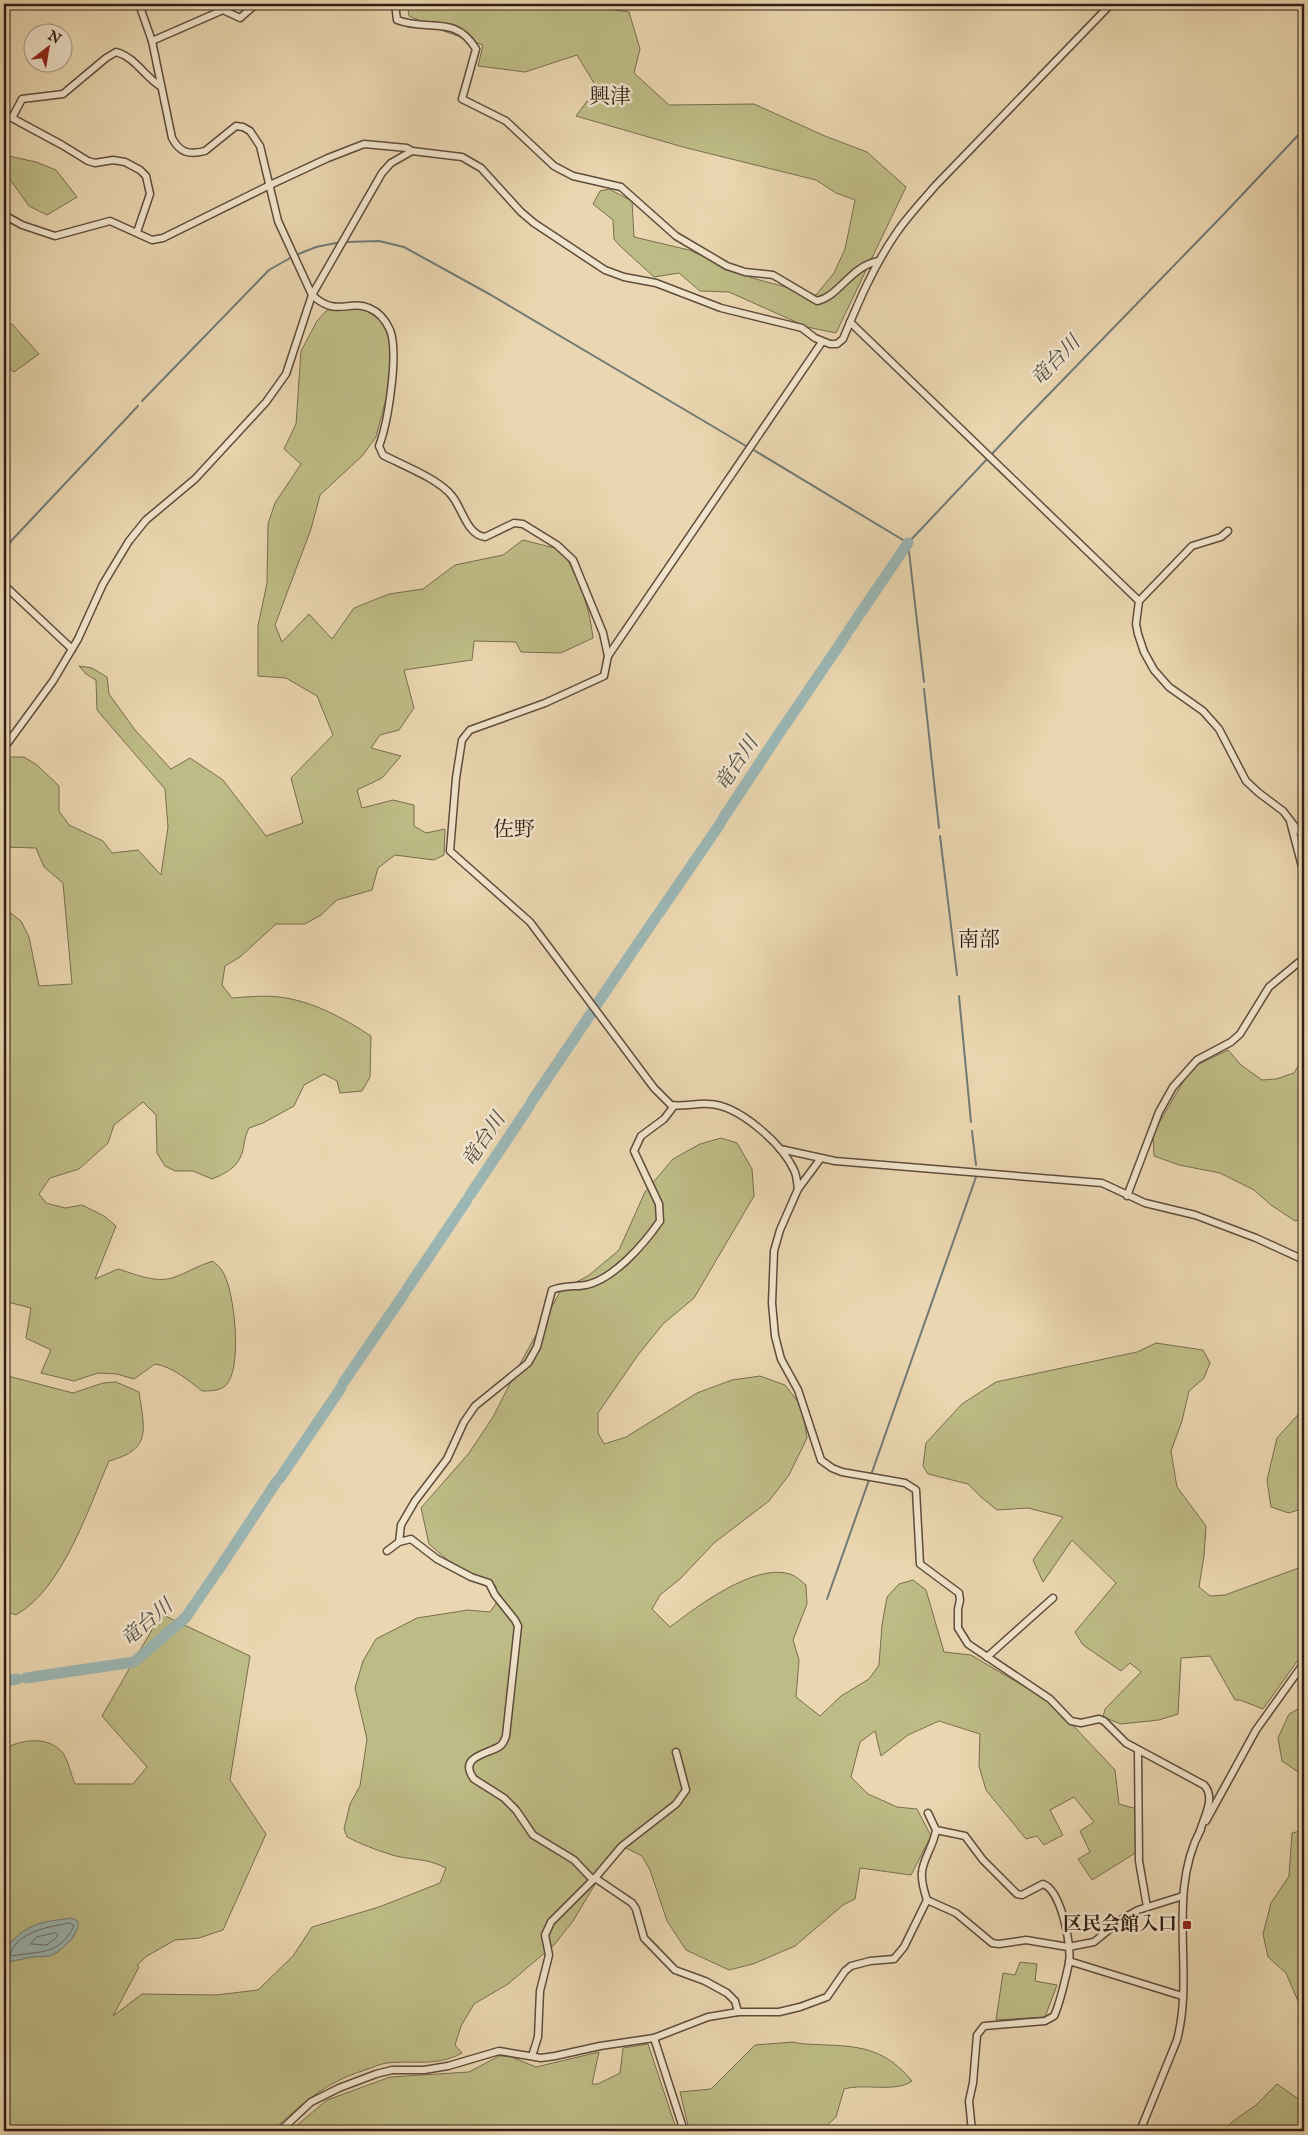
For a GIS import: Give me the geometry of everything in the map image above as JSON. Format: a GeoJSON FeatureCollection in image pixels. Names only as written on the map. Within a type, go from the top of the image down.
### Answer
{"type":"FeatureCollection","features":[{"type":"Feature","properties":{"kind":"street"},"geometry":{"type":"LineString","coordinates":[[139,4],[152,41],[172,138],[181,151],[188,153],[205,151],[236,126],[250,131],[260,146],[278,221],[312,295],[321,303],[332,307],[368,307],[384,319],[393,343],[393,368],[385,431],[378,446],[383,454],[436,483],[452,495],[472,530],[479,536],[485,537],[514,523],[524,524],[557,545],[573,560],[603,633],[608,656],[605,673],[600,679],[518,714],[470,730],[462,740],[456,778],[450,850],[530,922],[654,1088],[670,1105],[708,1104],[726,1107],[750,1122],[788,1159],[795,1172],[798,1189]]}},
{"type":"Feature","properties":{"kind":"street"},"geometry":{"type":"LineString","coordinates":[[152,41],[223,10],[240,18],[256,4]]}},
{"type":"Feature","properties":{"kind":"street"},"geometry":{"type":"LineString","coordinates":[[396,4],[397,20],[406,24],[458,29],[470,39],[476,49],[462,99],[506,121],[554,166],[573,176],[620,187],[676,236],[727,266],[745,272],[773,276],[817,301],[826,299],[854,272],[866,264],[879,261]]}},
{"type":"Feature","properties":{"kind":"street"},"geometry":{"type":"LineString","coordinates":[[4,215],[22,225],[55,236],[110,221],[152,240],[163,238],[270,185],[328,158],[364,144],[407,148],[412,151],[462,157],[481,168],[521,212],[534,223],[605,270],[624,277],[656,283],[720,308],[802,328],[822,342],[837,344],[843,340],[879,261],[897,232],[936,185],[1111,4]]}},
{"type":"Feature","properties":{"kind":"street"},"geometry":{"type":"LineString","coordinates":[[137,232],[150,194],[146,176],[140,170],[125,162],[113,160],[95,163],[88,161],[12,118],[22,98],[63,94],[106,58],[116,52],[130,58],[143,73],[160,86]]}},
{"type":"Feature","properties":{"kind":"street"},"geometry":{"type":"LineString","coordinates":[[4,748],[40,702],[72,649],[103,584],[129,541],[146,520],[195,479],[230,442],[266,402],[286,374],[312,295],[382,173],[391,163],[412,151]]}},
{"type":"Feature","properties":{"kind":"street"},"geometry":{"type":"LineString","coordinates":[[850,322],[1139,601]]}},
{"type":"Feature","properties":{"kind":"street"},"geometry":{"type":"LineString","coordinates":[[608,656],[822,342]]}},
{"type":"Feature","properties":{"kind":"street"},"geometry":{"type":"LineString","coordinates":[[1228,531],[1221,537],[1192,546],[1139,601],[1136,624],[1138,634],[1144,652],[1154,670],[1169,687],[1203,710],[1219,729],[1246,781],[1289,817],[1304,838]]}},
{"type":"Feature","properties":{"kind":"street"},"geometry":{"type":"LineString","coordinates":[[4,585],[72,649]]}},
{"type":"Feature","properties":{"kind":"street"},"geometry":{"type":"LineString","coordinates":[[1289,817],[1304,874]]}},
{"type":"Feature","properties":{"kind":"street"},"geometry":{"type":"LineString","coordinates":[[1127,1196],[1159,1112],[1173,1087],[1197,1060],[1231,1042],[1240,1034],[1269,987],[1304,958]]}},
{"type":"Feature","properties":{"kind":"street"},"geometry":{"type":"LineString","coordinates":[[399,1542],[401,1525],[415,1501],[447,1459],[464,1422],[475,1406],[528,1363],[533,1355],[537,1347],[552,1290],[558,1287],[586,1285],[610,1274],[646,1239],[660,1221],[659,1204],[634,1151],[641,1136],[664,1119],[674,1106]]}},
{"type":"Feature","properties":{"kind":"street"},"geometry":{"type":"LineString","coordinates":[[779,1149],[821,1158],[1102,1183],[1145,1203],[1195,1215],[1256,1238],[1304,1260]]}},
{"type":"Feature","properties":{"kind":"street"},"geometry":{"type":"LineString","coordinates":[[821,1158],[798,1189],[783,1223],[774,1251],[772,1277],[775,1336],[781,1359],[798,1390],[821,1460],[842,1472],[905,1483],[916,1490],[920,1564],[959,1593],[958,1628],[968,1644],[1050,1699],[1071,1720],[1076,1723],[1099,1718],[1126,1744],[1207,1788],[1210,1800],[1192,1851],[1183,1896],[1185,1949],[1181,2025],[1177,2040],[1140,2131]]}},
{"type":"Feature","properties":{"kind":"street"},"geometry":{"type":"LineString","coordinates":[[387,1551],[399,1542],[411,1539],[437,1559],[471,1577],[489,1583],[495,1595],[518,1626],[506,1736],[500,1746],[477,1755],[471,1763],[474,1780],[504,1798],[516,1810],[533,1835],[574,1860],[594,1879],[632,1903],[636,1909],[644,1938],[675,1970],[705,1981],[727,1993],[735,2001],[738,2012]]}},
{"type":"Feature","properties":{"kind":"street"},"geometry":{"type":"LineString","coordinates":[[987,1657],[1053,1598]]}},
{"type":"Feature","properties":{"kind":"street"},"geometry":{"type":"LineString","coordinates":[[1200,1832],[1256,1730],[1304,1663]]}},
{"type":"Feature","properties":{"kind":"street"},"geometry":{"type":"LineString","coordinates":[[1138,1751],[1139,1861],[1147,1907]]}},
{"type":"Feature","properties":{"kind":"street"},"geometry":{"type":"LineString","coordinates":[[532,2056],[538,2037],[540,1991],[549,1955],[544,1935],[551,1922],[594,1879],[622,1846],[676,1804],[683,1796],[686,1790],[676,1752]]}},
{"type":"Feature","properties":{"kind":"street"},"geometry":{"type":"LineString","coordinates":[[280,2131],[311,2102],[339,2088],[392,2070],[424,2070],[448,2066],[496,2051],[532,2056],[555,2056],[600,2046],[654,2038],[700,2018],[738,2012],[780,2012],[800,2008],[827,1997],[844,1971],[851,1966],[870,1961],[894,1959],[904,1946],[927,1900],[922,1871],[935,1841],[936,1830],[928,1813]]}},
{"type":"Feature","properties":{"kind":"street"},"geometry":{"type":"LineString","coordinates":[[936,1830],[965,1836],[983,1860],[1017,1894],[1022,1895],[1043,1884],[1048,1886],[1053,1891],[1066,1921],[1070,1961],[1056,2011],[1051,2019],[1020,2024],[992,2024],[984,2026],[979,2030],[975,2047],[973,2083],[968,2101],[972,2131]]}},
{"type":"Feature","properties":{"kind":"street"},"geometry":{"type":"LineString","coordinates":[[927,1900],[956,1913],[992,1943],[999,1944],[1026,1940],[1068,1947],[1094,1942],[1122,1919],[1147,1907],[1183,1896]]}},
{"type":"Feature","properties":{"kind":"street"},"geometry":{"type":"LineString","coordinates":[[1070,1961],[1182,1996]]}},
{"type":"Feature","properties":{"kind":"street"},"geometry":{"type":"LineString","coordinates":[[654,2038],[684,2131]]}},
{"type":"Feature","properties":{"kind":"shaded area"},"geometry":{"type":"Polygon","coordinates":[[[407,4],[546,4],[629,12],[640,49],[634,73],[669,105],[754,104],[825,136],[867,152],[906,187],[836,333],[807,327],[729,292],[700,291],[679,273],[654,277],[619,245],[614,239],[613,220],[593,204],[600,191],[609,189],[632,201],[634,237],[689,250],[752,278],[816,295],[834,273],[845,249],[855,200],[836,193],[816,180],[683,147],[576,116],[597,88],[577,55],[525,72],[478,66],[483,45],[409,16],[407,4]]]}},
{"type":"Feature","properties":{"kind":"shaded area"},"geometry":{"type":"Polygon","coordinates":[[[4,155],[36,162],[56,170],[77,197],[47,215],[29,206],[9,178],[4,176],[4,155]]]}},
{"type":"Feature","properties":{"kind":"shaded area"},"geometry":{"type":"Polygon","coordinates":[[[363,308],[385,321],[392,339],[390,383],[376,437],[362,456],[320,495],[311,529],[275,625],[282,642],[309,614],[332,639],[354,608],[389,594],[423,589],[455,565],[503,555],[523,540],[562,550],[582,592],[589,614],[593,638],[561,653],[521,652],[516,642],[474,641],[472,660],[404,670],[414,708],[399,730],[380,735],[371,748],[401,756],[382,778],[357,790],[362,808],[393,800],[414,805],[414,826],[426,833],[445,829],[444,855],[434,860],[395,855],[378,868],[372,890],[337,900],[321,915],[305,924],[276,924],[240,957],[225,966],[222,985],[232,998],[273,996],[304,1002],[339,1017],[371,1036],[370,1077],[362,1091],[340,1093],[337,1081],[324,1074],[304,1085],[294,1106],[263,1123],[249,1128],[242,1155],[238,1162],[228,1171],[212,1179],[193,1171],[175,1171],[165,1166],[157,1153],[156,1115],[143,1102],[114,1125],[108,1143],[79,1169],[50,1178],[39,1194],[46,1203],[65,1208],[82,1205],[104,1216],[116,1226],[95,1279],[118,1269],[145,1277],[165,1279],[172,1278],[213,1261],[218,1266],[223,1272],[231,1295],[235,1327],[235,1358],[233,1371],[227,1384],[217,1390],[202,1391],[174,1371],[155,1364],[134,1379],[117,1374],[98,1373],[74,1381],[41,1373],[51,1350],[26,1338],[31,1308],[4,1301],[4,908],[21,921],[29,937],[39,986],[72,984],[63,883],[44,867],[36,848],[4,847],[4,761],[8,757],[24,757],[37,765],[59,786],[59,811],[69,825],[103,841],[112,853],[138,850],[161,875],[168,827],[165,789],[97,710],[96,680],[86,674],[79,666],[92,668],[107,677],[109,694],[135,730],[171,769],[190,758],[223,780],[266,836],[303,823],[291,778],[333,735],[317,696],[286,678],[258,676],[258,626],[267,583],[268,524],[275,503],[301,464],[284,449],[296,424],[301,351],[317,321],[327,310],[363,308]]]}},
{"type":"Feature","properties":{"kind":"shaded area"},"geometry":{"type":"Polygon","coordinates":[[[4,324],[12,324],[39,354],[14,372],[4,364],[4,324]]]}},
{"type":"Feature","properties":{"kind":"shaded area"},"geometry":{"type":"Polygon","coordinates":[[[1228,1050],[1241,1065],[1262,1080],[1276,1079],[1294,1073],[1304,1056],[1304,1219],[1295,1221],[1271,1205],[1254,1190],[1220,1173],[1179,1165],[1154,1156],[1153,1133],[1186,1077],[1197,1065],[1228,1050]]]}},
{"type":"Feature","properties":{"kind":"shaded area"},"geometry":{"type":"Polygon","coordinates":[[[721,1138],[737,1143],[752,1169],[754,1196],[694,1298],[663,1324],[638,1355],[598,1413],[598,1433],[604,1444],[626,1437],[697,1393],[732,1380],[760,1376],[785,1385],[802,1407],[807,1438],[789,1475],[769,1501],[714,1543],[680,1579],[660,1595],[652,1609],[670,1627],[711,1598],[744,1580],[776,1572],[796,1577],[806,1585],[807,1604],[793,1640],[799,1660],[796,1697],[820,1716],[841,1696],[869,1679],[879,1665],[882,1625],[887,1597],[899,1584],[913,1580],[926,1590],[944,1652],[971,1655],[1052,1703],[1115,1770],[1119,1804],[1137,1809],[1137,1852],[1092,1880],[1078,1859],[1090,1852],[1080,1831],[1094,1822],[1074,1797],[1050,1810],[1063,1835],[1044,1845],[1037,1836],[1026,1839],[986,1790],[979,1766],[980,1734],[939,1721],[908,1735],[881,1756],[875,1731],[860,1742],[851,1777],[868,1794],[897,1807],[917,1809],[931,1836],[911,1875],[860,1868],[855,1899],[843,1905],[795,1946],[753,1964],[729,1970],[686,1950],[667,1921],[650,1870],[642,1856],[626,1848],[607,1859],[597,1881],[573,1921],[554,1945],[508,1984],[474,2004],[461,2026],[455,2045],[462,2053],[434,2062],[384,2064],[351,2075],[315,2095],[272,2131],[4,2131],[4,1749],[25,1742],[41,1741],[49,1743],[64,1755],[75,1784],[133,1784],[147,1767],[102,1716],[161,1614],[250,1656],[230,1780],[266,1834],[223,1930],[199,1938],[175,1940],[147,1956],[137,1965],[139,1967],[113,2016],[142,1994],[216,1995],[258,1990],[293,1956],[312,1927],[379,1907],[440,1883],[446,1868],[431,1862],[399,1857],[374,1849],[347,1837],[344,1829],[350,1804],[360,1786],[367,1739],[355,1688],[363,1661],[376,1639],[417,1618],[468,1610],[490,1612],[497,1602],[496,1586],[450,1562],[429,1544],[421,1508],[469,1453],[493,1417],[561,1290],[588,1276],[619,1250],[645,1192],[673,1159],[700,1144],[721,1138]]]}},
{"type":"Feature","properties":{"kind":"shaded area"},"geometry":{"type":"Polygon","coordinates":[[[1156,1343],[1203,1350],[1210,1363],[1204,1378],[1189,1391],[1182,1421],[1171,1451],[1177,1487],[1206,1526],[1199,1587],[1210,1596],[1225,1595],[1304,1566],[1304,1657],[1301,1656],[1263,1709],[1240,1700],[1235,1700],[1210,1656],[1181,1658],[1178,1714],[1159,1720],[1121,1724],[1103,1717],[1105,1709],[1141,1672],[1130,1663],[1121,1671],[1083,1645],[1075,1632],[1116,1583],[1072,1540],[1043,1582],[1033,1560],[1063,1517],[1028,1508],[997,1510],[968,1484],[928,1474],[923,1466],[926,1443],[962,1404],[996,1382],[1137,1352],[1156,1343]]]}},
{"type":"Feature","properties":{"kind":"shaded area"},"geometry":{"type":"Polygon","coordinates":[[[4,1375],[73,1393],[103,1383],[116,1382],[139,1392],[143,1417],[142,1436],[139,1444],[123,1456],[109,1461],[83,1524],[61,1567],[33,1603],[16,1615],[4,1611],[4,1375]]]}},
{"type":"Feature","properties":{"kind":"shaded area"},"geometry":{"type":"Polygon","coordinates":[[[1304,1408],[1304,1508],[1289,1513],[1271,1507],[1267,1480],[1277,1438],[1304,1408]]]}},
{"type":"Feature","properties":{"kind":"shaded area"},"geometry":{"type":"Polygon","coordinates":[[[1304,1706],[1304,1776],[1282,1761],[1278,1738],[1289,1714],[1304,1706]]]}},
{"type":"Feature","properties":{"kind":"shaded area"},"geometry":{"type":"Polygon","coordinates":[[[1304,1830],[1304,2049],[1298,2023],[1301,2008],[1286,1973],[1268,1957],[1263,1934],[1271,1903],[1289,1876],[1292,1833],[1304,1830]]]}},
{"type":"Feature","properties":{"kind":"shaded area"},"geometry":{"type":"Polygon","coordinates":[[[1020,1962],[1037,1964],[1035,1981],[1057,1985],[1045,2017],[996,2020],[1003,1973],[1015,1975],[1020,1962]]]}},
{"type":"Feature","properties":{"kind":"shaded area"},"geometry":{"type":"Polygon","coordinates":[[[793,2042],[853,2047],[875,2052],[894,2063],[912,2081],[905,2085],[889,2087],[852,2087],[844,2089],[836,2117],[821,2131],[691,2131],[680,2092],[711,2089],[755,2045],[793,2042]]]}},
{"type":"Feature","properties":{"kind":"shaded area"},"geometry":{"type":"Polygon","coordinates":[[[648,2044],[677,2131],[290,2131],[327,2100],[390,2077],[469,2072],[499,2056],[509,2056],[536,2067],[599,2052],[592,2084],[598,2084],[620,2073],[623,2048],[648,2044]]]}},
{"type":"Feature","properties":{"kind":"shaded area"},"geometry":{"type":"Polygon","coordinates":[[[1277,2084],[1304,2103],[1304,2131],[1224,2131],[1232,2122],[1256,2105],[1277,2084]]]}},
{"type":"Feature","properties":{"kind":"water"},"geometry":{"type":"Polygon","coordinates":[[[71,1918],[78,1921],[78,1928],[72,1939],[58,1952],[50,1956],[32,1957],[9,1962],[4,1959],[4,1954],[9,1944],[27,1929],[40,1923],[71,1918]]]}},
{"type":"Feature","properties":{"kind":"waterway","name":"竜台川"},"geometry":{"type":"LineString","coordinates":[[908,543],[1304,129]]}},
{"type":"Feature","properties":{"kind":"waterway"},"geometry":{"type":"LineString","coordinates":[[346,242],[379,241],[404,247],[491,295],[746,446]]}},
{"type":"Feature","properties":{"kind":"waterway"},"geometry":{"type":"LineString","coordinates":[[296,255],[316,247],[341,242]]}},
{"type":"Feature","properties":{"kind":"waterway"},"geometry":{"type":"LineString","coordinates":[[142,401],[269,270],[292,257]]}},
{"type":"Feature","properties":{"kind":"waterway"},"geometry":{"type":"LineString","coordinates":[[4,552],[12,540],[138,406]]}},
{"type":"Feature","properties":{"kind":"waterway"},"geometry":{"type":"LineString","coordinates":[[752,449],[908,543],[924,682]]}},
{"type":"Feature","properties":{"kind":"waterway","name":"竜台川"},"geometry":{"type":"LineString","coordinates":[[849,630],[908,543]]}},
{"type":"Feature","properties":{"kind":"waterway","name":"竜台川"},"geometry":{"type":"LineString","coordinates":[[785,725],[846,635]]}},
{"type":"Feature","properties":{"kind":"waterway"},"geometry":{"type":"LineString","coordinates":[[924,689],[939,828]]}},
{"type":"Feature","properties":{"kind":"waterway","name":"竜台川"},"geometry":{"type":"LineString","coordinates":[[722,820],[782,729]]}},
{"type":"Feature","properties":{"kind":"waterway","name":"竜台川"},"geometry":{"type":"LineString","coordinates":[[659,913],[720,824]]}},
{"type":"Feature","properties":{"kind":"waterway"},"geometry":{"type":"LineString","coordinates":[[940,836],[957,975]]}},
{"type":"Feature","properties":{"kind":"waterway","name":"竜台川"},"geometry":{"type":"LineString","coordinates":[[597,1004],[656,917]]}},
{"type":"Feature","properties":{"kind":"waterway"},"geometry":{"type":"LineString","coordinates":[[959,996],[971,1122]]}},
{"type":"Feature","properties":{"kind":"waterway","name":"竜台川"},"geometry":{"type":"LineString","coordinates":[[532,1101],[592,1012]]}},
{"type":"Feature","properties":{"kind":"waterway","name":"竜台川"},"geometry":{"type":"LineString","coordinates":[[470,1195],[530,1105]]}},
{"type":"Feature","properties":{"kind":"waterway"},"geometry":{"type":"LineString","coordinates":[[972,1131],[976,1165]]}},
{"type":"Feature","properties":{"kind":"waterway"},"geometry":{"type":"LineString","coordinates":[[871,1475],[976,1177]]}},
{"type":"Feature","properties":{"kind":"waterway","name":"竜台川"},"geometry":{"type":"LineString","coordinates":[[407,1289],[467,1200]]}},
{"type":"Feature","properties":{"kind":"waterway","name":"竜台川"},"geometry":{"type":"LineString","coordinates":[[343,1383],[404,1294]]}},
{"type":"Feature","properties":{"kind":"waterway","name":"竜台川"},"geometry":{"type":"LineString","coordinates":[[280,1478],[341,1388]]}},
{"type":"Feature","properties":{"kind":"waterway"},"geometry":{"type":"LineString","coordinates":[[827,1599],[869,1480]]}},
{"type":"Feature","properties":{"kind":"waterway","name":"竜台川"},"geometry":{"type":"LineString","coordinates":[[217,1572],[277,1481]]}},
{"type":"Feature","properties":{"kind":"waterway","name":"竜台川"},"geometry":{"type":"LineString","coordinates":[[26,1678],[134,1662],[186,1617],[214,1576]]}},
{"type":"Feature","properties":{"kind":"waterway","name":"竜台川"},"geometry":{"type":"LineString","coordinates":[[4,1681],[17,1679]]}},
{"type":"Feature","properties":{"kind":"place","name":"区民会館入口"},"geometry":{"type":"Point","coordinates":[1187,1925]}},
{"type":"Feature","properties":{"kind":"district","name":"興津"},"geometry":{"type":"Point","coordinates":[610,97]}},
{"type":"Feature","properties":{"kind":"district","name":"佐野"},"geometry":{"type":"Point","coordinates":[514,830]}},
{"type":"Feature","properties":{"kind":"district","name":"南部"},"geometry":{"type":"Point","coordinates":[979,940]}}]}
